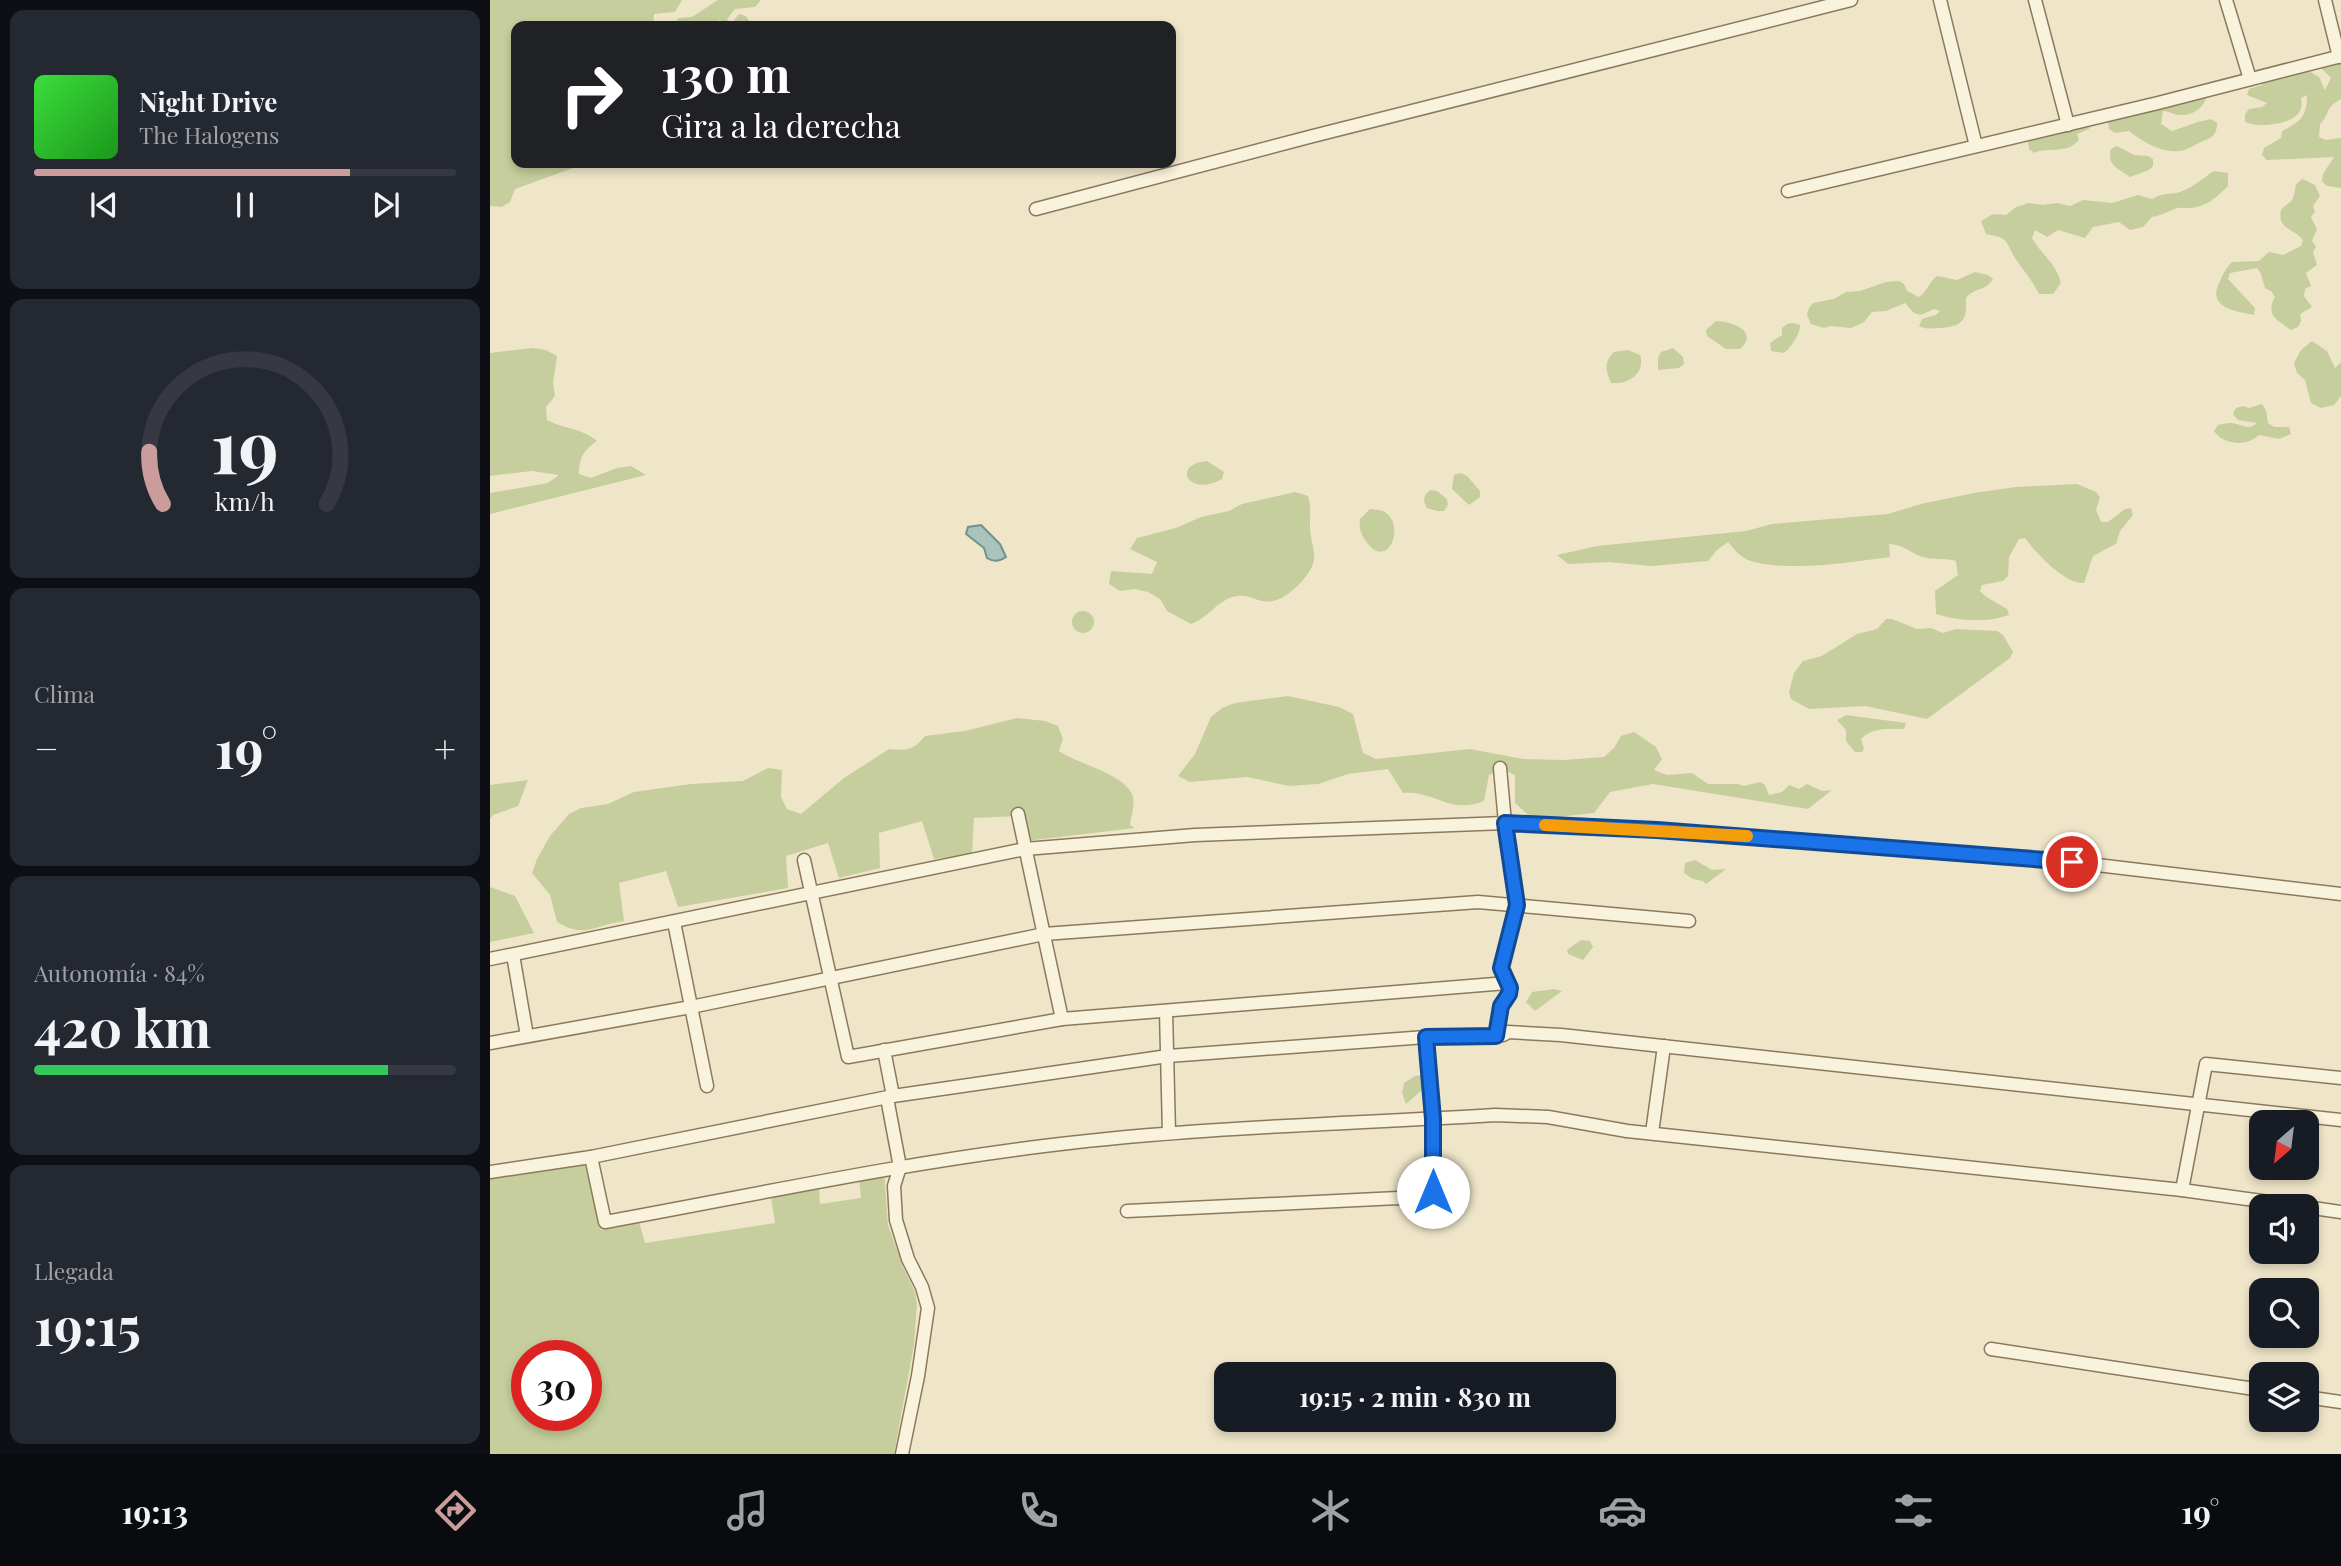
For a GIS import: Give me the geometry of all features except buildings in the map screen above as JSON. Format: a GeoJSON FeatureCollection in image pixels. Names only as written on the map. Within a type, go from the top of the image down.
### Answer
{"type":"FeatureCollection","features":[{"type":"Feature","properties":{"kind":"street"},"geometry":{"type":"LineString","coordinates":[[1036,209],[1851,0]]}},
{"type":"Feature","properties":{"kind":"street"},"geometry":{"type":"LineString","coordinates":[[1940,0],[1976,146]]}},
{"type":"Feature","properties":{"kind":"street"},"geometry":{"type":"LineString","coordinates":[[2035,0],[2068,125]]}},
{"type":"Feature","properties":{"kind":"street"},"geometry":{"type":"LineString","coordinates":[[2226,0],[2250,79]]}},
{"type":"Feature","properties":{"kind":"street"},"geometry":{"type":"LineString","coordinates":[[1788,191],[2068,125],[2340,56],[2325,0]]}},
{"type":"Feature","properties":{"kind":"street"},"geometry":{"type":"LineString","coordinates":[[1500,768],[1517,905],[1501,968],[1509,994],[1501,1006],[1500,1036]]}},
{"type":"Feature","properties":{"kind":"street"},"geometry":{"type":"LineString","coordinates":[[1017,814],[1062,1019]]}},
{"type":"Feature","properties":{"kind":"street"},"geometry":{"type":"LineString","coordinates":[[490,959],[1026,849],[1195,835],[1505,823],[1657,830],[2072,862],[2341,894]]}},
{"type":"Feature","properties":{"kind":"street"},"geometry":{"type":"LineString","coordinates":[[804,860],[848,1057],[1062,1019],[1507,983]]}},
{"type":"Feature","properties":{"kind":"street"},"geometry":{"type":"LineString","coordinates":[[490,1043],[691,1007],[1044,934],[1478,902],[1689,920]]}},
{"type":"Feature","properties":{"kind":"street"},"geometry":{"type":"LineString","coordinates":[[674,922],[707,1086]]}},
{"type":"Feature","properties":{"kind":"street"},"geometry":{"type":"LineString","coordinates":[[513,955],[527,1036]]}},
{"type":"Feature","properties":{"kind":"street"},"geometry":{"type":"LineString","coordinates":[[1166,1011],[1169,1133]]}},
{"type":"Feature","properties":{"kind":"street"},"geometry":{"type":"LineString","coordinates":[[490,1172],[591,1157],[890,1097],[1168,1056],[1426,1037],[1500,1036],[1508,1032],[1561,1035],[1664,1049],[2341,1120]]}},
{"type":"Feature","properties":{"kind":"street"},"geometry":{"type":"LineString","coordinates":[[1127,1211],[1398,1198],[1433,1200],[1433,1119],[1426,1037]]}},
{"type":"Feature","properties":{"kind":"street"},"geometry":{"type":"LineString","coordinates":[[1653,1133],[1664,1049]]}},
{"type":"Feature","properties":{"kind":"street"},"geometry":{"type":"LineString","coordinates":[[884,1050],[900,1167],[894,1186],[896,1220],[928,1308],[902,1454]]}},
{"type":"Feature","properties":{"kind":"street"},"geometry":{"type":"LineString","coordinates":[[2182,1190],[2206,1064],[2341,1078]]}},
{"type":"Feature","properties":{"kind":"street"},"geometry":{"type":"LineString","coordinates":[[2198,1107],[2249,1114]]}},
{"type":"Feature","properties":{"kind":"street"},"geometry":{"type":"LineString","coordinates":[[591,1157],[605,1222],[900,1167],[1051,1145],[1169,1133],[1495,1115],[1548,1117],[1653,1133],[2249,1199]]}},
{"type":"Feature","properties":{"kind":"street"},"geometry":{"type":"LineString","coordinates":[[2319,1124],[2341,1126]]}},
{"type":"Feature","properties":{"kind":"street"},"geometry":{"type":"LineString","coordinates":[[2319,1209],[2341,1212]]}},
{"type":"Feature","properties":{"kind":"street"},"geometry":{"type":"LineString","coordinates":[[1992,1349],[2249,1388]]}},
{"type":"Feature","properties":{"kind":"street"},"geometry":{"type":"LineString","coordinates":[[2319,1399],[2341,1402]]}},
{"type":"Feature","properties":{"kind":"green space"},"geometry":{"type":"Polygon","coordinates":[[[490,0],[682,0],[675,12],[654,14],[653,21],[511,21],[511,168],[573,168],[515,189],[510,202],[502,207],[490,206],[490,0]]]}},
{"type":"Feature","properties":{"kind":"green space"},"geometry":{"type":"Polygon","coordinates":[[[718,0],[761,0],[755,7],[735,9],[727,19],[729,21],[676,21],[679,18],[692,17],[718,0]]]}},
{"type":"Feature","properties":{"kind":"green space"},"geometry":{"type":"Polygon","coordinates":[[[739,14],[746,16],[749,21],[733,21],[739,14]]]}},
{"type":"Feature","properties":{"kind":"green space"},"geometry":{"type":"Polygon","coordinates":[[[2324,62],[2341,62],[2341,99],[2332,105],[2320,124],[2319,137],[2326,140],[2341,138],[2341,188],[2327,186],[2322,181],[2323,174],[2334,157],[2267,160],[2262,155],[2264,148],[2281,138],[2282,131],[2304,114],[2307,95],[2301,98],[2299,113],[2286,121],[2265,125],[2245,122],[2245,114],[2249,109],[2262,107],[2267,103],[2247,95],[2249,89],[2262,85],[2265,79],[2307,70],[2319,77],[2325,90],[2331,78],[2321,68],[2324,62]]]}},
{"type":"Feature","properties":{"kind":"green space"},"geometry":{"type":"Polygon","coordinates":[[[2207,95],[2201,107],[2189,114],[2178,115],[2163,111],[2161,124],[2172,131],[2211,119],[2217,123],[2213,136],[2185,150],[2159,148],[2129,131],[2115,133],[2109,129],[2108,122],[2113,117],[2207,95]]]}},
{"type":"Feature","properties":{"kind":"green space"},"geometry":{"type":"Polygon","coordinates":[[[2090,123],[2089,129],[2077,134],[2079,140],[2074,145],[2034,153],[2029,149],[2028,142],[2033,138],[2090,123]]]}},
{"type":"Feature","properties":{"kind":"green space"},"geometry":{"type":"Polygon","coordinates":[[[2117,146],[2134,155],[2148,156],[2153,159],[2153,166],[2130,177],[2114,166],[2110,159],[2111,149],[2117,146]]]}},
{"type":"Feature","properties":{"kind":"green space"},"geometry":{"type":"Polygon","coordinates":[[[2214,171],[2228,173],[2228,186],[2215,198],[2200,206],[2178,208],[2152,217],[2143,227],[2130,230],[2119,222],[2093,227],[2085,238],[2058,230],[2047,237],[2035,230],[2032,238],[2052,264],[2061,283],[2053,294],[2039,294],[2007,243],[1986,234],[1981,221],[1993,214],[2006,215],[2016,207],[2029,203],[2070,206],[2083,200],[2112,203],[2138,195],[2152,199],[2184,190],[2214,171]]]}},
{"type":"Feature","properties":{"kind":"green space"},"geometry":{"type":"Polygon","coordinates":[[[2303,179],[2315,185],[2320,196],[2313,206],[2315,212],[2311,217],[2317,229],[2312,241],[2316,247],[2313,252],[2317,265],[2306,273],[2311,286],[2305,289],[2304,296],[2312,307],[2300,314],[2298,327],[2291,330],[2272,313],[2275,297],[2265,288],[2257,268],[2230,273],[2228,279],[2255,308],[2254,315],[2224,307],[2219,303],[2217,290],[2232,262],[2259,261],[2269,252],[2283,255],[2301,246],[2303,240],[2284,225],[2280,216],[2281,210],[2292,200],[2296,185],[2303,179]]]}},
{"type":"Feature","properties":{"kind":"green space"},"geometry":{"type":"Polygon","coordinates":[[[1975,272],[1993,279],[1987,286],[1972,292],[1966,298],[1965,316],[1959,323],[1949,327],[1919,326],[1922,319],[1940,311],[1934,309],[1921,315],[1914,313],[1905,303],[1886,311],[1872,312],[1864,322],[1851,328],[1824,328],[1811,324],[1807,315],[1813,303],[1834,299],[1846,292],[1899,281],[1907,291],[1919,297],[1937,276],[1957,280],[1975,272]]]}},
{"type":"Feature","properties":{"kind":"green space"},"geometry":{"type":"Polygon","coordinates":[[[1716,321],[1742,329],[1747,337],[1740,349],[1726,349],[1707,336],[1706,330],[1716,321]]]}},
{"type":"Feature","properties":{"kind":"green space"},"geometry":{"type":"Polygon","coordinates":[[[1793,323],[1800,325],[1792,344],[1784,353],[1771,351],[1770,343],[1782,335],[1782,328],[1793,323]]]}},
{"type":"Feature","properties":{"kind":"green space"},"geometry":{"type":"Polygon","coordinates":[[[2312,341],[2327,351],[2335,368],[2341,362],[2341,396],[2334,405],[2321,408],[2311,403],[2305,380],[2297,373],[2294,363],[2301,350],[2312,341]]]}},
{"type":"Feature","properties":{"kind":"green space"},"geometry":{"type":"Polygon","coordinates":[[[532,348],[546,350],[557,356],[553,383],[555,396],[546,407],[547,420],[597,441],[583,454],[579,474],[591,478],[617,468],[631,466],[646,475],[490,514],[490,493],[548,483],[559,475],[532,471],[490,476],[490,353],[532,348]]]}},
{"type":"Feature","properties":{"kind":"green space"},"geometry":{"type":"Polygon","coordinates":[[[1673,348],[1683,357],[1684,364],[1679,368],[1658,370],[1661,352],[1673,348]]]}},
{"type":"Feature","properties":{"kind":"green space"},"geometry":{"type":"Polygon","coordinates":[[[1628,350],[1640,355],[1638,373],[1629,380],[1611,383],[1607,371],[1608,360],[1614,352],[1628,350]]]}},
{"type":"Feature","properties":{"kind":"green space"},"geometry":{"type":"Polygon","coordinates":[[[2262,404],[2268,423],[2274,427],[2289,427],[2291,434],[2279,439],[2259,435],[2242,443],[2235,443],[2223,439],[2214,431],[2218,425],[2226,423],[2253,426],[2257,423],[2238,420],[2233,414],[2236,408],[2262,404]]]}},
{"type":"Feature","properties":{"kind":"green space"},"geometry":{"type":"Polygon","coordinates":[[[1207,461],[1224,472],[1222,479],[1200,485],[1188,478],[1189,468],[1196,463],[1207,461]]]}},
{"type":"Feature","properties":{"kind":"green space"},"geometry":{"type":"Polygon","coordinates":[[[1460,473],[1467,476],[1480,491],[1480,497],[1469,505],[1452,489],[1454,475],[1460,473]]]}},
{"type":"Feature","properties":{"kind":"green space"},"geometry":{"type":"Polygon","coordinates":[[[2077,484],[2096,492],[2100,497],[2096,510],[2101,522],[2108,522],[2125,509],[2131,508],[2133,515],[2120,531],[2116,544],[2093,556],[2084,583],[2059,573],[2025,538],[2019,539],[2009,557],[2008,576],[2003,581],[1982,585],[1980,591],[2007,609],[2009,615],[1991,619],[1963,620],[1936,614],[1935,591],[1958,575],[1956,561],[1927,558],[1889,544],[1890,557],[1799,566],[1763,564],[1748,560],[1728,542],[1708,561],[1651,566],[1609,562],[1568,564],[1557,555],[1597,546],[1746,531],[1772,524],[1888,514],[1921,504],[2016,487],[2077,484]]]}},
{"type":"Feature","properties":{"kind":"green space"},"geometry":{"type":"Polygon","coordinates":[[[1430,490],[1437,491],[1447,499],[1448,505],[1444,511],[1427,508],[1425,495],[1430,490]]]}},
{"type":"Feature","properties":{"kind":"green space"},"geometry":{"type":"Polygon","coordinates":[[[1295,492],[1308,496],[1314,560],[1304,579],[1279,599],[1268,602],[1237,596],[1219,604],[1191,624],[1167,611],[1160,599],[1148,592],[1134,589],[1120,591],[1109,584],[1111,571],[1152,574],[1157,562],[1130,549],[1137,538],[1176,528],[1201,517],[1229,511],[1242,504],[1295,492]]]}},
{"type":"Feature","properties":{"kind":"green space"},"geometry":{"type":"Polygon","coordinates":[[[1370,509],[1384,512],[1392,520],[1394,536],[1387,550],[1380,552],[1373,549],[1360,530],[1360,519],[1370,509]]]}},
{"type":"Feature","properties":{"kind":"green space"},"geometry":{"type":"Polygon","coordinates":[[[1083,611],[1091,614],[1094,622],[1091,630],[1083,633],[1075,630],[1072,622],[1075,614],[1083,611]]]}},
{"type":"Feature","properties":{"kind":"green space"},"geometry":{"type":"Polygon","coordinates":[[[1886,619],[1917,629],[1931,628],[1943,633],[1956,629],[1997,631],[2003,635],[2013,652],[2010,658],[1927,719],[1865,706],[1809,709],[1791,699],[1789,692],[1794,673],[1803,661],[1822,656],[1857,634],[1877,629],[1886,619]]]}},
{"type":"Feature","properties":{"kind":"green space"},"geometry":{"type":"Polygon","coordinates":[[[1288,696],[1339,707],[1353,714],[1363,753],[1376,759],[1470,749],[1523,759],[1604,757],[1614,748],[1621,736],[1634,732],[1656,747],[1662,759],[1654,770],[1667,775],[1692,773],[1708,784],[1744,786],[1760,782],[1765,785],[1769,795],[1782,792],[1789,785],[1799,789],[1807,784],[1822,791],[1832,790],[1808,809],[1653,784],[1610,792],[1594,813],[1538,819],[1515,803],[1515,775],[1503,770],[1489,775],[1484,801],[1472,805],[1452,804],[1424,795],[1403,793],[1388,769],[1348,774],[1318,784],[1289,786],[1247,777],[1190,782],[1178,776],[1195,754],[1211,717],[1222,708],[1235,703],[1288,696]]]}},
{"type":"Feature","properties":{"kind":"green space"},"geometry":{"type":"Polygon","coordinates":[[[1846,715],[1906,723],[1904,729],[1870,732],[1861,739],[1864,749],[1862,752],[1855,752],[1846,741],[1846,730],[1837,720],[1846,715]]]}},
{"type":"Feature","properties":{"kind":"green space"},"geometry":{"type":"Polygon","coordinates":[[[1017,718],[1045,721],[1058,726],[1063,739],[1059,751],[1112,776],[1129,789],[1133,797],[1130,825],[1135,828],[1026,841],[1018,816],[974,818],[972,855],[934,859],[922,821],[879,833],[880,868],[839,878],[828,843],[786,856],[788,888],[678,907],[666,871],[619,883],[624,921],[583,930],[575,930],[557,922],[550,895],[532,873],[550,836],[569,814],[581,808],[608,804],[634,792],[691,784],[743,781],[768,768],[782,770],[781,797],[787,809],[801,814],[844,778],[889,749],[909,748],[925,736],[965,731],[1017,718]]]}},
{"type":"Feature","properties":{"kind":"green space"},"geometry":{"type":"Polygon","coordinates":[[[528,780],[518,806],[493,815],[490,819],[490,785],[528,780]]]}},
{"type":"Feature","properties":{"kind":"green space"},"geometry":{"type":"Polygon","coordinates":[[[1695,860],[1712,870],[1726,869],[1706,884],[1684,873],[1685,863],[1695,860]]]}},
{"type":"Feature","properties":{"kind":"green space"},"geometry":{"type":"Polygon","coordinates":[[[490,887],[515,896],[534,933],[490,942],[490,887]]]}},
{"type":"Feature","properties":{"kind":"green space"},"geometry":{"type":"Polygon","coordinates":[[[1581,940],[1590,941],[1593,947],[1583,960],[1568,954],[1567,950],[1581,940]]]}},
{"type":"Feature","properties":{"kind":"green space"},"geometry":{"type":"Polygon","coordinates":[[[1554,989],[1562,991],[1535,1011],[1526,1002],[1532,992],[1554,989]]]}},
{"type":"Feature","properties":{"kind":"green space"},"geometry":{"type":"Polygon","coordinates":[[[1422,1075],[1428,1079],[1428,1085],[1406,1104],[1402,1093],[1404,1083],[1422,1075]]]}},
{"type":"Feature","properties":{"kind":"green space"},"geometry":{"type":"Polygon","coordinates":[[[584,1162],[601,1230],[638,1218],[645,1243],[775,1223],[771,1197],[819,1188],[820,1204],[861,1198],[859,1179],[884,1171],[888,1225],[915,1292],[917,1304],[914,1345],[894,1454],[490,1454],[490,1178],[584,1162]]]}},
{"type":"Feature","properties":{"kind":"water"},"geometry":{"type":"Polygon","coordinates":[[[981,525],[1000,544],[1006,557],[996,560],[987,558],[984,548],[966,534],[968,527],[981,525]]]}},
{"type":"Feature","properties":{"kind":"slow traffic"},"geometry":{"type":"LineString","coordinates":[[1545,825],[1747,836]]}},
{"type":"Feature","properties":{"kind":"route"},"geometry":{"type":"LineString","coordinates":[[1433,1192],[1433,1119],[1426,1037],[1496,1036],[1501,1006],[1509,994],[1510,988],[1503,978],[1501,968],[1517,905],[1505,823],[1630,828],[2072,862]]}}]}
